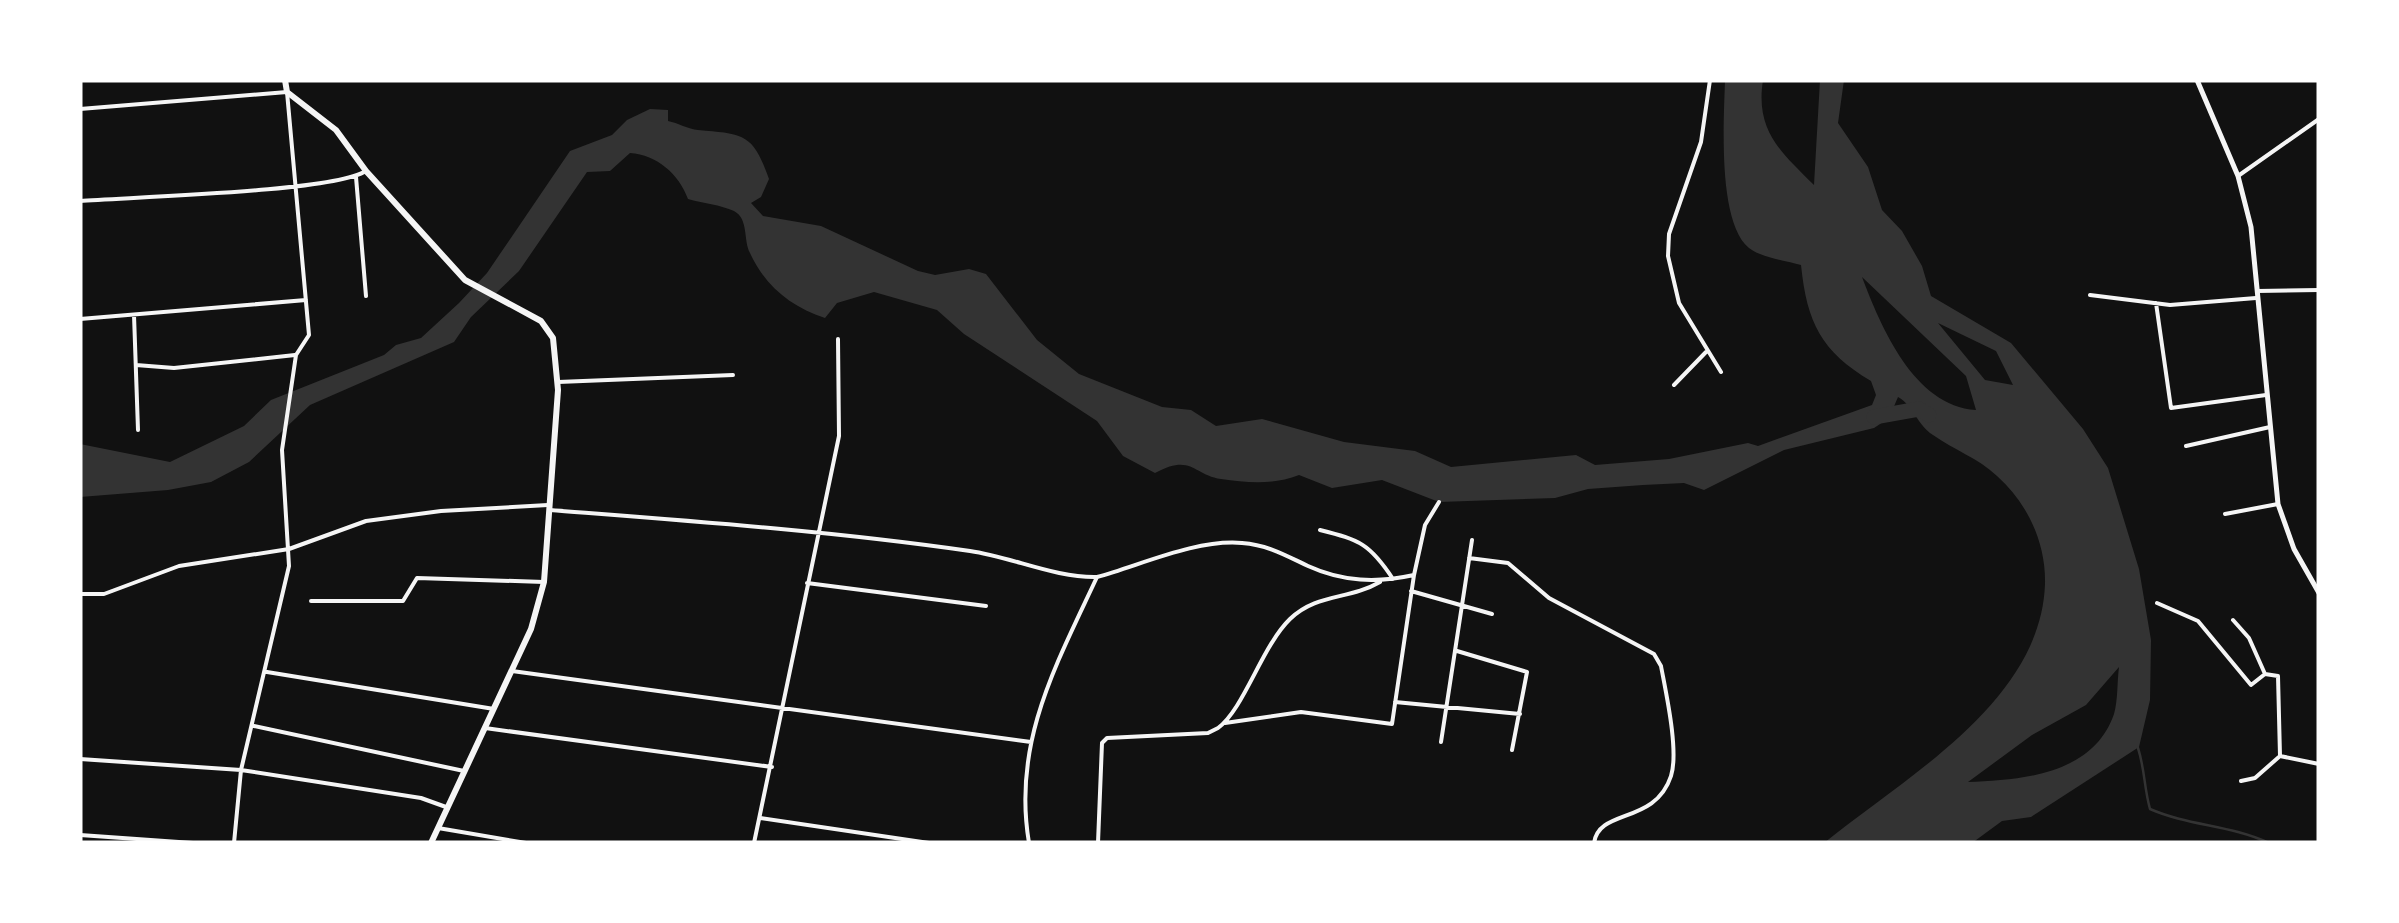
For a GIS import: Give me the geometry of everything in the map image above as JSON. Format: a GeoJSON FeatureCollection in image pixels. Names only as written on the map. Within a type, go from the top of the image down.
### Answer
{"type":"FeatureCollection","features":[{"type":"Feature","properties":{"kind":"highway"},"geometry":{"type":"LineString","coordinates":[[285,80],[287,92],[336,130],[366,170],[465,280],[550,330],[558,382],[544,582],[532,629],[432,843]]}},
{"type":"Feature","properties":{"kind":"street"},"geometry":{"type":"LineString","coordinates":[[1710,80],[1701,142],[1670,234],[1668,256],[1679,303],[1720,372]]}},
{"type":"Feature","properties":{"kind":"street"},"geometry":{"type":"LineString","coordinates":[[2197,80],[2238,176],[2251,227],[2278,504],[2294,550],[2319,592]]}},
{"type":"Feature","properties":{"kind":"street"},"geometry":{"type":"LineString","coordinates":[[80,109],[287,92],[309,335],[296,355],[282,450],[289,548],[282,605],[241,770],[234,843]]}},
{"type":"Feature","properties":{"kind":"street"},"geometry":{"type":"LineString","coordinates":[[2238,176],[2319,119]]}},
{"type":"Feature","properties":{"kind":"street"},"geometry":{"type":"LineString","coordinates":[[80,201],[356,178],[366,170]]}},
{"type":"Feature","properties":{"kind":"street"},"geometry":{"type":"LineString","coordinates":[[356,178],[366,296]]}},
{"type":"Feature","properties":{"kind":"street"},"geometry":{"type":"LineString","coordinates":[[2090,295],[2156,304],[2319,290]]}},
{"type":"Feature","properties":{"kind":"street"},"geometry":{"type":"LineString","coordinates":[[80,319],[306,300]]}},
{"type":"Feature","properties":{"kind":"street"},"geometry":{"type":"LineString","coordinates":[[2156,304],[2171,408],[2266,395]]}},
{"type":"Feature","properties":{"kind":"street"},"geometry":{"type":"LineString","coordinates":[[134,315],[138,430]]}},
{"type":"Feature","properties":{"kind":"street"},"geometry":{"type":"LineString","coordinates":[[754,843],[816,531],[839,436],[838,339]]}},
{"type":"Feature","properties":{"kind":"street"},"geometry":{"type":"LineString","coordinates":[[1674,385],[1706,352]]}},
{"type":"Feature","properties":{"kind":"street"},"geometry":{"type":"LineString","coordinates":[[136,365],[174,368],[296,355]]}},
{"type":"Feature","properties":{"kind":"street"},"geometry":{"type":"LineString","coordinates":[[558,382],[733,375]]}},
{"type":"Feature","properties":{"kind":"street"},"geometry":{"type":"LineString","coordinates":[[2186,446],[2270,427]]}},
{"type":"Feature","properties":{"kind":"street"},"geometry":{"type":"LineString","coordinates":[[1098,843],[1102,743],[1108,738],[1208,733],[1224,724],[1301,712],[1392,724],[1414,575],[1425,525],[1439,502]]}},
{"type":"Feature","properties":{"kind":"street"},"geometry":{"type":"LineString","coordinates":[[2225,514],[2278,504]]}},
{"type":"Feature","properties":{"kind":"street"},"geometry":{"type":"LineString","coordinates":[[80,594],[104,594],[179,566],[289,548],[366,521],[441,511],[551,507],[816,531],[974,551],[1079,577],[1097,577],[1238,542],[1278,549],[1340,578],[1380,582]]}},
{"type":"Feature","properties":{"kind":"street"},"geometry":{"type":"LineString","coordinates":[[1320,530],[1366,545],[1393,579]]}},
{"type":"Feature","properties":{"kind":"street"},"geometry":{"type":"LineString","coordinates":[[1441,742],[1472,540]]}},
{"type":"Feature","properties":{"kind":"street"},"geometry":{"type":"LineString","coordinates":[[1470,558],[1508,563],[1549,598],[1654,654],[1661,666],[1672,773],[1650,808],[1606,823],[1596,831],[1594,843]]}},
{"type":"Feature","properties":{"kind":"street"},"geometry":{"type":"LineString","coordinates":[[1224,724],[1278,631],[1293,616],[1324,596],[1347,598],[1380,582],[1414,575]]}},
{"type":"Feature","properties":{"kind":"street"},"geometry":{"type":"LineString","coordinates":[[1030,843],[1024,812],[1041,693],[1097,577]]}},
{"type":"Feature","properties":{"kind":"street"},"geometry":{"type":"LineString","coordinates":[[311,601],[404,601],[417,578],[544,582]]}},
{"type":"Feature","properties":{"kind":"street"},"geometry":{"type":"LineString","coordinates":[[806,583],[986,606]]}},
{"type":"Feature","properties":{"kind":"street"},"geometry":{"type":"LineString","coordinates":[[1411,592],[1492,614]]}},
{"type":"Feature","properties":{"kind":"street"},"geometry":{"type":"LineString","coordinates":[[2157,603],[2198,621],[2250,686],[2265,674],[2278,676],[2280,756]]}},
{"type":"Feature","properties":{"kind":"street"},"geometry":{"type":"LineString","coordinates":[[2234,620],[2248,638],[2265,674]]}},
{"type":"Feature","properties":{"kind":"street"},"geometry":{"type":"LineString","coordinates":[[1457,651],[1527,672],[1512,750]]}},
{"type":"Feature","properties":{"kind":"street"},"geometry":{"type":"LineString","coordinates":[[512,671],[784,705],[1031,742]]}},
{"type":"Feature","properties":{"kind":"street"},"geometry":{"type":"LineString","coordinates":[[266,672],[494,709]]}},
{"type":"Feature","properties":{"kind":"street"},"geometry":{"type":"LineString","coordinates":[[1395,702],[1520,714]]}},
{"type":"Feature","properties":{"kind":"street"},"geometry":{"type":"LineString","coordinates":[[252,726],[464,770]]}},
{"type":"Feature","properties":{"kind":"street"},"geometry":{"type":"LineString","coordinates":[[485,728],[772,767]]}},
{"type":"Feature","properties":{"kind":"street"},"geometry":{"type":"LineString","coordinates":[[2280,756],[2319,764]]}},
{"type":"Feature","properties":{"kind":"street"},"geometry":{"type":"LineString","coordinates":[[2240,781],[2255,778],[2280,756]]}},
{"type":"Feature","properties":{"kind":"street"},"geometry":{"type":"LineString","coordinates":[[80,758],[241,770],[422,798],[446,807]]}},
{"type":"Feature","properties":{"kind":"street"},"geometry":{"type":"LineString","coordinates":[[760,818],[929,843]]}},
{"type":"Feature","properties":{"kind":"street"},"geometry":{"type":"LineString","coordinates":[[438,828],[526,843]]}},
{"type":"Feature","properties":{"kind":"street"},"geometry":{"type":"LineString","coordinates":[[80,834],[193,843]]}},
{"type":"Feature","properties":{"kind":"shaded area"},"geometry":{"type":"Polygon","coordinates":[[[1725,80],[1763,80],[1767,127],[1781,151],[1814,185],[1820,80],[1844,80],[1838,123],[1868,167],[1882,210],[1902,231],[1922,266],[1931,296],[2011,343],[2083,429],[2108,468],[2139,569],[2151,640],[2150,700],[2139,747],[2031,817],[2002,821],[1972,843],[1824,843],[1929,762],[1995,700],[2020,664],[2038,626],[2045,584],[2038,539],[2018,499],[1990,470],[1928,431],[1898,397],[1889,418],[1874,428],[1784,450],[1704,490],[1684,483],[1588,489],[1555,498],[1439,502],[1382,480],[1332,488],[1299,475],[1261,482],[1221,479],[1185,465],[1155,473],[1123,456],[1097,421],[964,334],[937,310],[874,292],[837,303],[825,318],[801,308],[771,285],[756,265],[739,215],[688,199],[666,167],[630,153],[610,171],[587,172],[519,271],[471,317],[454,342],[310,405],[249,462],[211,482],[168,490],[80,497],[80,444],[170,462],[244,426],[271,400],[384,355],[396,345],[421,338],[487,273],[570,151],[612,135],[627,120],[650,109],[668,110],[668,121],[737,135],[752,145],[769,179],[761,197],[751,203],[763,216],[821,226],[918,271],[935,275],[969,269],[986,274],[1037,340],[1079,374],[1162,407],[1191,410],[1216,426],[1262,419],[1344,442],[1415,451],[1451,467],[1576,455],[1595,465],[1669,459],[1748,443],[1758,446],[1872,405],[1876,395],[1871,381],[1840,358],[1820,334],[1807,303],[1801,265],[1754,251],[1739,235],[1727,193],[1725,80]],[[1862,277],[1890,340],[1918,379],[1935,395],[1976,410],[1966,376],[1862,277]],[[1938,323],[1985,380],[2013,385],[1996,351],[1938,323]],[[2119,667],[2086,705],[2032,735],[1968,782],[2032,776],[2073,762],[2090,750],[2114,714],[2119,667]]]}},
{"type":"Feature","properties":{"kind":"waterway"},"geometry":{"type":"LineString","coordinates":[[1874,417],[1919,409],[1929,415]]}},
{"type":"Feature","properties":{"kind":"waterway"},"geometry":{"type":"LineString","coordinates":[[2138,748],[2150,809],[2269,843]]}}]}
